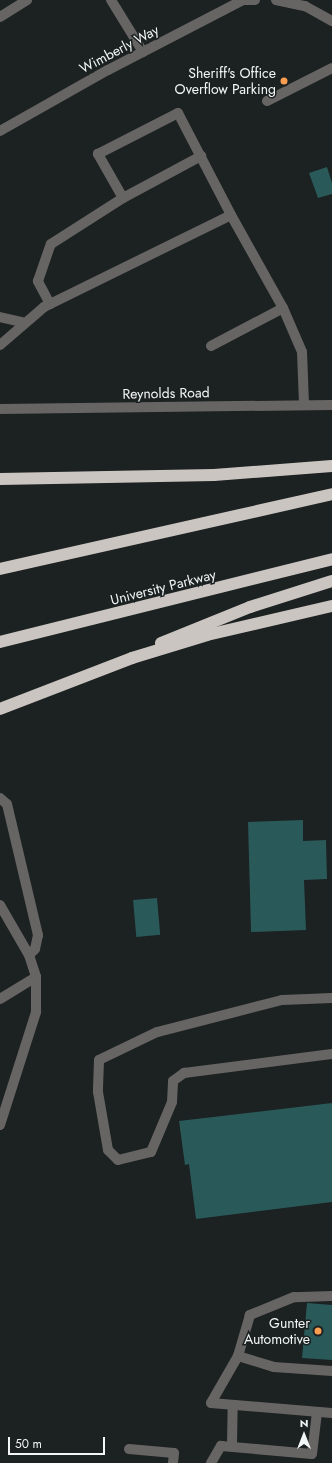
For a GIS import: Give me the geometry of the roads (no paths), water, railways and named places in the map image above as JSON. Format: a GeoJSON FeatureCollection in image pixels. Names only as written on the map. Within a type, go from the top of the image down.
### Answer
{"type":"FeatureCollection","features":[{"type":"Feature","properties":{"kind":"highway"},"geometry":{"type":"LineString","coordinates":[[0,479],[214,474],[332,466]]}},
{"type":"Feature","properties":{"kind":"highway"},"geometry":{"type":"LineString","coordinates":[[0,569],[332,494]]}},
{"type":"Feature","properties":{"kind":"highway","name":"University Parkway"},"geometry":{"type":"LineString","coordinates":[[0,642],[332,559]]}},
{"type":"Feature","properties":{"kind":"highway"},"geometry":{"type":"LineString","coordinates":[[132,658],[168,639],[222,618],[332,581]]}},
{"type":"Feature","properties":{"kind":"highway"},"geometry":{"type":"LineString","coordinates":[[0,709],[132,658],[207,635],[332,606]]}},
{"type":"Feature","properties":{"kind":"street"},"geometry":{"type":"LineString","coordinates":[[0,17],[28,0]]}},
{"type":"Feature","properties":{"kind":"street"},"geometry":{"type":"LineString","coordinates":[[111,0],[143,52]]}},
{"type":"Feature","properties":{"kind":"street","name":"Wimberly Way"},"geometry":{"type":"LineString","coordinates":[[0,131],[143,52],[243,0],[255,0]]}},
{"type":"Feature","properties":{"kind":"street"},"geometry":{"type":"LineString","coordinates":[[276,0],[305,6],[332,21]]}},
{"type":"Feature","properties":{"kind":"street"},"geometry":{"type":"LineString","coordinates":[[267,102],[332,68]]}},
{"type":"Feature","properties":{"kind":"street"},"geometry":{"type":"LineString","coordinates":[[124,198],[98,154],[178,113],[230,215],[283,308],[302,352],[304,405]]}},
{"type":"Feature","properties":{"kind":"street"},"geometry":{"type":"LineString","coordinates":[[50,304],[38,281],[51,244],[124,198],[201,156]]}},
{"type":"Feature","properties":{"kind":"street"},"geometry":{"type":"LineString","coordinates":[[0,345],[50,304],[230,215]]}},
{"type":"Feature","properties":{"kind":"street"},"geometry":{"type":"LineString","coordinates":[[210,346],[283,308]]}},
{"type":"Feature","properties":{"kind":"street"},"geometry":{"type":"LineString","coordinates":[[0,317],[25,323]]}},
{"type":"Feature","properties":{"kind":"street","name":"Reynolds Road"},"geometry":{"type":"LineString","coordinates":[[0,409],[332,405]]}},
{"type":"Feature","properties":{"kind":"street"},"geometry":{"type":"LineString","coordinates":[[0,798],[8,804],[38,935],[35,949],[29,955]]}},
{"type":"Feature","properties":{"kind":"street"},"geometry":{"type":"LineString","coordinates":[[0,905],[29,955],[36,977],[36,1012],[1,1123]]}},
{"type":"Feature","properties":{"kind":"street"},"geometry":{"type":"LineString","coordinates":[[0,999],[36,977]]}},
{"type":"Feature","properties":{"kind":"street"},"geometry":{"type":"LineString","coordinates":[[332,998],[282,1000],[157,1032],[99,1060],[98,1092],[108,1150],[118,1160],[151,1152],[172,1102],[173,1081],[184,1073],[332,1054]]}},
{"type":"Feature","properties":{"kind":"street"},"geometry":{"type":"LineString","coordinates":[[332,1296],[294,1298],[250,1315],[238,1356],[211,1403],[332,1413]]}},
{"type":"Feature","properties":{"kind":"street"},"geometry":{"type":"LineString","coordinates":[[238,1356],[274,1367],[332,1372]]}},
{"type":"Feature","properties":{"kind":"street"},"geometry":{"type":"LineString","coordinates":[[232,1445],[233,1406]]}},
{"type":"Feature","properties":{"kind":"street"},"geometry":{"type":"LineString","coordinates":[[211,1463],[221,1446],[232,1445],[312,1454],[317,1412]]}},
{"type":"Feature","properties":{"kind":"street"},"geometry":{"type":"LineString","coordinates":[[129,1450],[174,1453],[173,1463]]}},
{"type":"Feature","properties":{"kind":"place","name":"Sheriff's Office Overflow Parking"},"geometry":{"type":"Point","coordinates":[284,81]}},
{"type":"Feature","properties":{"kind":"place","name":"Gunter Automotive"},"geometry":{"type":"Point","coordinates":[318,1331]}}]}
